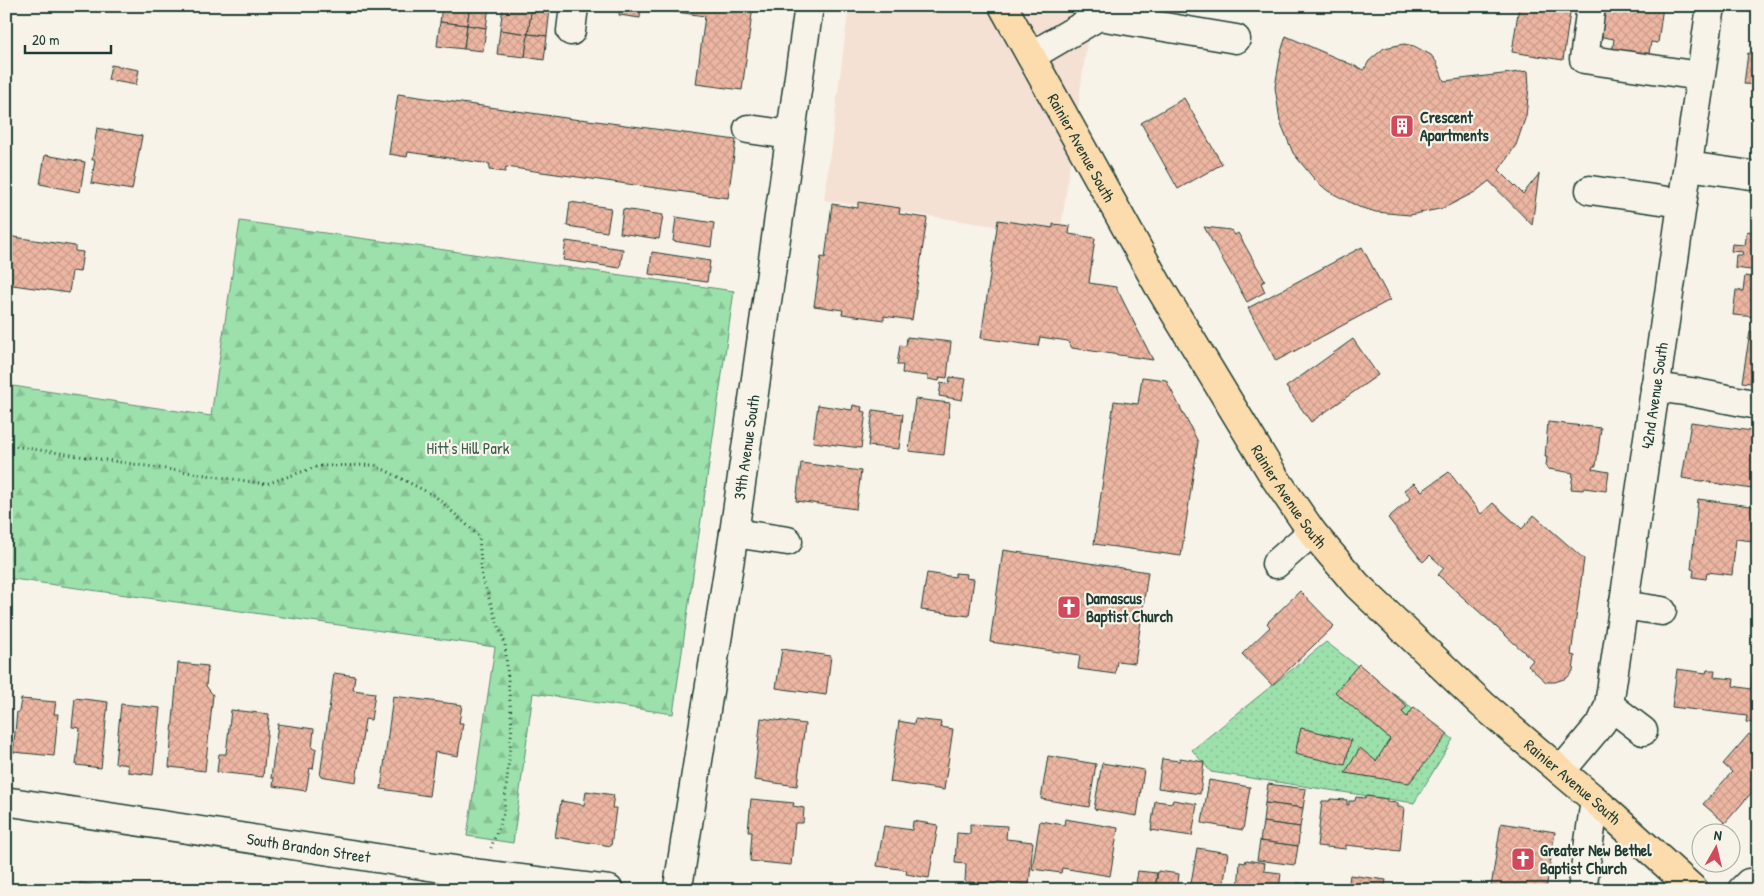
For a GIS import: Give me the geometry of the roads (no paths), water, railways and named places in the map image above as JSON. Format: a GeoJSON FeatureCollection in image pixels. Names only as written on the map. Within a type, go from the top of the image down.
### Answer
{"type":"FeatureCollection","features":[{"type":"Feature","properties":{"kind":"main road","name":"Rainier Avenue South"},"geometry":{"type":"LineString","coordinates":[[1003,6],[1158,285],[1275,478],[1312,532],[1364,591],[1484,705],[1595,800],[1694,890]]}},
{"type":"Feature","properties":{"kind":"street","name":"39th Avenue South"},"geometry":{"type":"LineString","coordinates":[[676,889],[734,533],[809,6]]}},
{"type":"Feature","properties":{"kind":"street"},"geometry":{"type":"LineString","coordinates":[[1591,6],[1584,59],[1700,76]]}},
{"type":"Feature","properties":{"kind":"street","name":"42nd Avenue South"},"geometry":{"type":"LineString","coordinates":[[1561,771],[1602,722],[1609,705],[1711,6]]}},
{"type":"Feature","properties":{"kind":"street"},"geometry":{"type":"LineString","coordinates":[[1031,56],[1098,16],[1236,38]]}},
{"type":"Feature","properties":{"kind":"street"},"geometry":{"type":"LineString","coordinates":[[748,129],[790,135]]}},
{"type":"Feature","properties":{"kind":"street"},"geometry":{"type":"LineString","coordinates":[[1688,166],[1758,176]]}},
{"type":"Feature","properties":{"kind":"street"},"geometry":{"type":"LineString","coordinates":[[1590,190],[1682,203]]}},
{"type":"Feature","properties":{"kind":"street"},"geometry":{"type":"LineString","coordinates":[[1655,387],[1758,405]]}},
{"type":"Feature","properties":{"kind":"street"},"geometry":{"type":"LineString","coordinates":[[1276,564],[1312,532]]}},
{"type":"Feature","properties":{"kind":"street"},"geometry":{"type":"LineString","coordinates":[[734,533],[788,541]]}},
{"type":"Feature","properties":{"kind":"street"},"geometry":{"type":"LineString","coordinates":[[1624,605],[1662,611]]}},
{"type":"Feature","properties":{"kind":"street"},"geometry":{"type":"LineString","coordinates":[[1609,705],[1644,731]]}},
{"type":"Feature","properties":{"kind":"street"},"geometry":{"type":"LineString","coordinates":[[1582,890],[1595,800]]}},
{"type":"Feature","properties":{"kind":"street","name":"South Brandon Street"},"geometry":{"type":"LineString","coordinates":[[11,802],[481,874],[609,890]]}},
{"type":"Feature","properties":{"kind":"place","name":"Crescent Apartments"},"geometry":{"type":"Point","coordinates":[1402,126]}},
{"type":"Feature","properties":{"kind":"place","name":"Damascus Baptist Church"},"geometry":{"type":"Point","coordinates":[1069,607]}},
{"type":"Feature","properties":{"kind":"place","name":"Greater New Bethel Baptist Church"},"geometry":{"type":"Point","coordinates":[1523,859]}},
{"type":"Feature","properties":{"kind":"park label","name":"Hitt's Hill Park"},"geometry":{"type":"Point","coordinates":[468,448]}}]}
